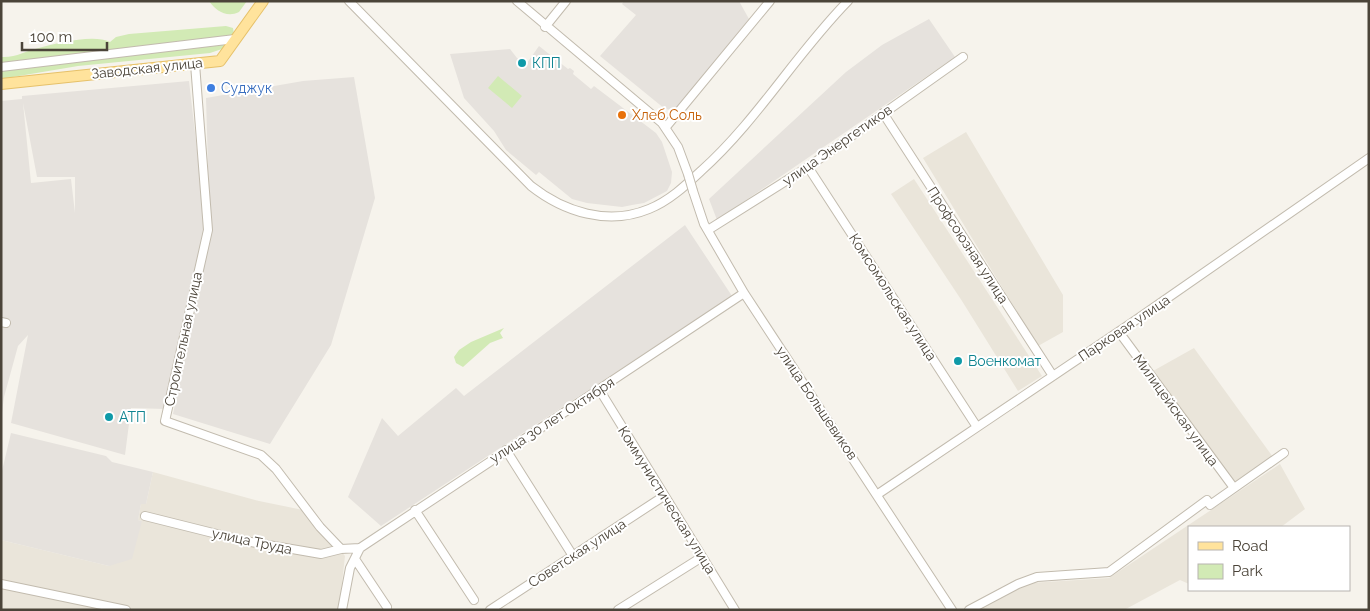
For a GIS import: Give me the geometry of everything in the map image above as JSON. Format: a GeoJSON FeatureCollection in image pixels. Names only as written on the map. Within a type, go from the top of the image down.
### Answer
{"type":"FeatureCollection","features":[{"type":"Feature","properties":{"kind":"main road","name":"Заводская улица"},"geometry":{"type":"LineString","coordinates":[[1,84],[220,61],[263,1]]}},
{"type":"Feature","properties":{"kind":"street"},"geometry":{"type":"LineString","coordinates":[[349,1],[487,144],[531,186],[562,206],[583,213],[605,216],[633,214],[648,210],[671,197],[692,179],[734,139],[848,1]]}},
{"type":"Feature","properties":{"kind":"street"},"geometry":{"type":"LineString","coordinates":[[517,1],[545,27],[666,127],[770,1]]}},
{"type":"Feature","properties":{"kind":"street"},"geometry":{"type":"LineString","coordinates":[[545,27],[566,1]]}},
{"type":"Feature","properties":{"kind":"street"},"geometry":{"type":"LineString","coordinates":[[1,66],[235,39]]}},
{"type":"Feature","properties":{"kind":"street","name":"улица Энергетиков"},"geometry":{"type":"LineString","coordinates":[[708,230],[808,167],[963,57]]}},
{"type":"Feature","properties":{"kind":"street","name":"Строительная улица"},"geometry":{"type":"LineString","coordinates":[[195,64],[208,230],[165,421],[261,455],[276,469],[320,527],[341,549]]}},
{"type":"Feature","properties":{"kind":"street","name":"Профсоюзная улица"},"geometry":{"type":"LineString","coordinates":[[883,113],[1053,376]]}},
{"type":"Feature","properties":{"kind":"street","name":"улица Большевиков"},"geometry":{"type":"LineString","coordinates":[[666,127],[678,146],[708,230],[744,293],[878,494],[952,610]]}},
{"type":"Feature","properties":{"kind":"street","name":"Парковая улица"},"geometry":{"type":"LineString","coordinates":[[878,494],[1119,332],[1369,158]]}},
{"type":"Feature","properties":{"kind":"street","name":"Комсомольская улица"},"geometry":{"type":"LineString","coordinates":[[808,167],[977,427]]}},
{"type":"Feature","properties":{"kind":"street","name":"улица 30 лет Октября"},"geometry":{"type":"LineString","coordinates":[[360,548],[744,293]]}},
{"type":"Feature","properties":{"kind":"street","name":"Милицейская улица"},"geometry":{"type":"LineString","coordinates":[[1119,332],[1234,488]]}},
{"type":"Feature","properties":{"kind":"street","name":"Коммунистическая улица"},"geometry":{"type":"LineString","coordinates":[[599,389],[735,610]]}},
{"type":"Feature","properties":{"kind":"street"},"geometry":{"type":"LineString","coordinates":[[506,450],[573,556]]}},
{"type":"Feature","properties":{"kind":"street"},"geometry":{"type":"LineString","coordinates":[[969,610],[1018,584],[1037,577],[1109,572],[1207,500],[1210,504],[1284,453]]}},
{"type":"Feature","properties":{"kind":"street","name":"Советская улица"},"geometry":{"type":"LineString","coordinates":[[490,610],[664,496]]}},
{"type":"Feature","properties":{"kind":"street"},"geometry":{"type":"LineString","coordinates":[[415,510],[474,600]]}},
{"type":"Feature","properties":{"kind":"street","name":"улица Труда"},"geometry":{"type":"LineString","coordinates":[[145,516],[245,541],[321,554],[341,549],[360,548]]}},
{"type":"Feature","properties":{"kind":"street"},"geometry":{"type":"LineString","coordinates":[[342,610],[350,568],[360,548]]}},
{"type":"Feature","properties":{"kind":"street"},"geometry":{"type":"LineString","coordinates":[[618,610],[702,557]]}},
{"type":"Feature","properties":{"kind":"street"},"geometry":{"type":"LineString","coordinates":[[355,558],[387,606]]}},
{"type":"Feature","properties":{"kind":"street"},"geometry":{"type":"LineString","coordinates":[[1,584],[126,610]]}},
{"type":"Feature","properties":{"kind":"shaded area"},"geometry":{"type":"Polygon","coordinates":[[[624,1],[739,1],[749,19],[675,110],[665,109],[600,56],[636,15],[622,4],[624,1]]]}},
{"type":"Feature","properties":{"kind":"shaded area"},"geometry":{"type":"Polygon","coordinates":[[[929,19],[955,57],[717,220],[709,199],[846,72],[882,45],[929,19]]]}},
{"type":"Feature","properties":{"kind":"shaded area"},"geometry":{"type":"Polygon","coordinates":[[[539,46],[568,69],[570,68],[574,71],[573,74],[591,89],[594,86],[656,133],[662,142],[672,172],[671,183],[667,191],[644,203],[622,207],[587,203],[572,199],[539,172],[536,175],[506,150],[494,131],[464,98],[450,54],[510,49],[517,58],[527,63],[539,46]]]}},
{"type":"Feature","properties":{"kind":"shaded area"},"geometry":{"type":"Polygon","coordinates":[[[354,77],[375,198],[331,345],[270,444],[173,414],[210,236],[206,98],[303,81],[354,77]]]}},
{"type":"Feature","properties":{"kind":"shaded area"},"geometry":{"type":"Polygon","coordinates":[[[189,81],[206,228],[165,409],[131,408],[125,455],[11,423],[28,335],[18,346],[4,397],[1,420],[1,101],[22,99],[22,96],[189,81]],[[23,103],[31,183],[71,179],[75,213],[75,177],[37,177],[23,103]]]}},
{"type":"Feature","properties":{"kind":"shaded area"},"geometry":{"type":"Polygon","coordinates":[[[966,132],[1063,295],[1063,332],[1038,346],[923,158],[966,132]]]}},
{"type":"Feature","properties":{"kind":"shaded area"},"geometry":{"type":"Polygon","coordinates":[[[914,179],[1042,376],[1018,391],[962,301],[891,194],[914,179]]]}},
{"type":"Feature","properties":{"kind":"shaded area"},"geometry":{"type":"Polygon","coordinates":[[[685,225],[732,296],[381,526],[348,497],[382,418],[398,436],[456,388],[464,396],[685,225]]]}},
{"type":"Feature","properties":{"kind":"shaded area"},"geometry":{"type":"Polygon","coordinates":[[[1194,348],[1275,460],[1234,485],[1153,371],[1194,348]]]}},
{"type":"Feature","properties":{"kind":"shaded area"},"geometry":{"type":"Polygon","coordinates":[[[11,433],[106,456],[112,462],[153,472],[146,504],[141,504],[138,520],[142,521],[132,559],[109,566],[1,540],[1,475],[11,433]]]}},
{"type":"Feature","properties":{"kind":"shaded area"},"geometry":{"type":"Polygon","coordinates":[[[1280,464],[1305,509],[1282,526],[1188,526],[1188,584],[1180,580],[1124,610],[976,610],[1030,583],[1109,578],[1280,464]]]}},
{"type":"Feature","properties":{"kind":"shaded area"},"geometry":{"type":"Polygon","coordinates":[[[153,472],[259,501],[308,511],[345,556],[339,610],[1,610],[1,540],[109,566],[142,521],[138,520],[141,503],[146,504],[153,472]]]}},
{"type":"Feature","properties":{"kind":"green space"},"geometry":{"type":"Polygon","coordinates":[[[209,1],[247,1],[239,12],[226,14],[215,8],[209,1]]]}},
{"type":"Feature","properties":{"kind":"green space"},"geometry":{"type":"Polygon","coordinates":[[[226,26],[233,28],[234,34],[222,49],[210,53],[78,66],[1,79],[1,57],[16,55],[55,44],[85,39],[110,42],[116,37],[129,34],[226,26]]]}},
{"type":"Feature","properties":{"kind":"green space"},"geometry":{"type":"Polygon","coordinates":[[[498,76],[522,96],[512,108],[488,88],[498,76]]]}},
{"type":"Feature","properties":{"kind":"green space"},"geometry":{"type":"Polygon","coordinates":[[[504,328],[500,333],[503,338],[490,343],[463,367],[456,363],[454,357],[459,350],[471,342],[504,328]]]}},
{"type":"Feature","properties":{"kind":"place","name":"КПП"},"geometry":{"type":"Point","coordinates":[522,63]}},
{"type":"Feature","properties":{"kind":"place","name":"Суджук"},"geometry":{"type":"Point","coordinates":[211,88]}},
{"type":"Feature","properties":{"kind":"place","name":"Хлеб Соль"},"geometry":{"type":"Point","coordinates":[622,115]}},
{"type":"Feature","properties":{"kind":"place","name":"Военкомат"},"geometry":{"type":"Point","coordinates":[958,361]}},
{"type":"Feature","properties":{"kind":"place","name":"АТП"},"geometry":{"type":"Point","coordinates":[109,417]}}]}
